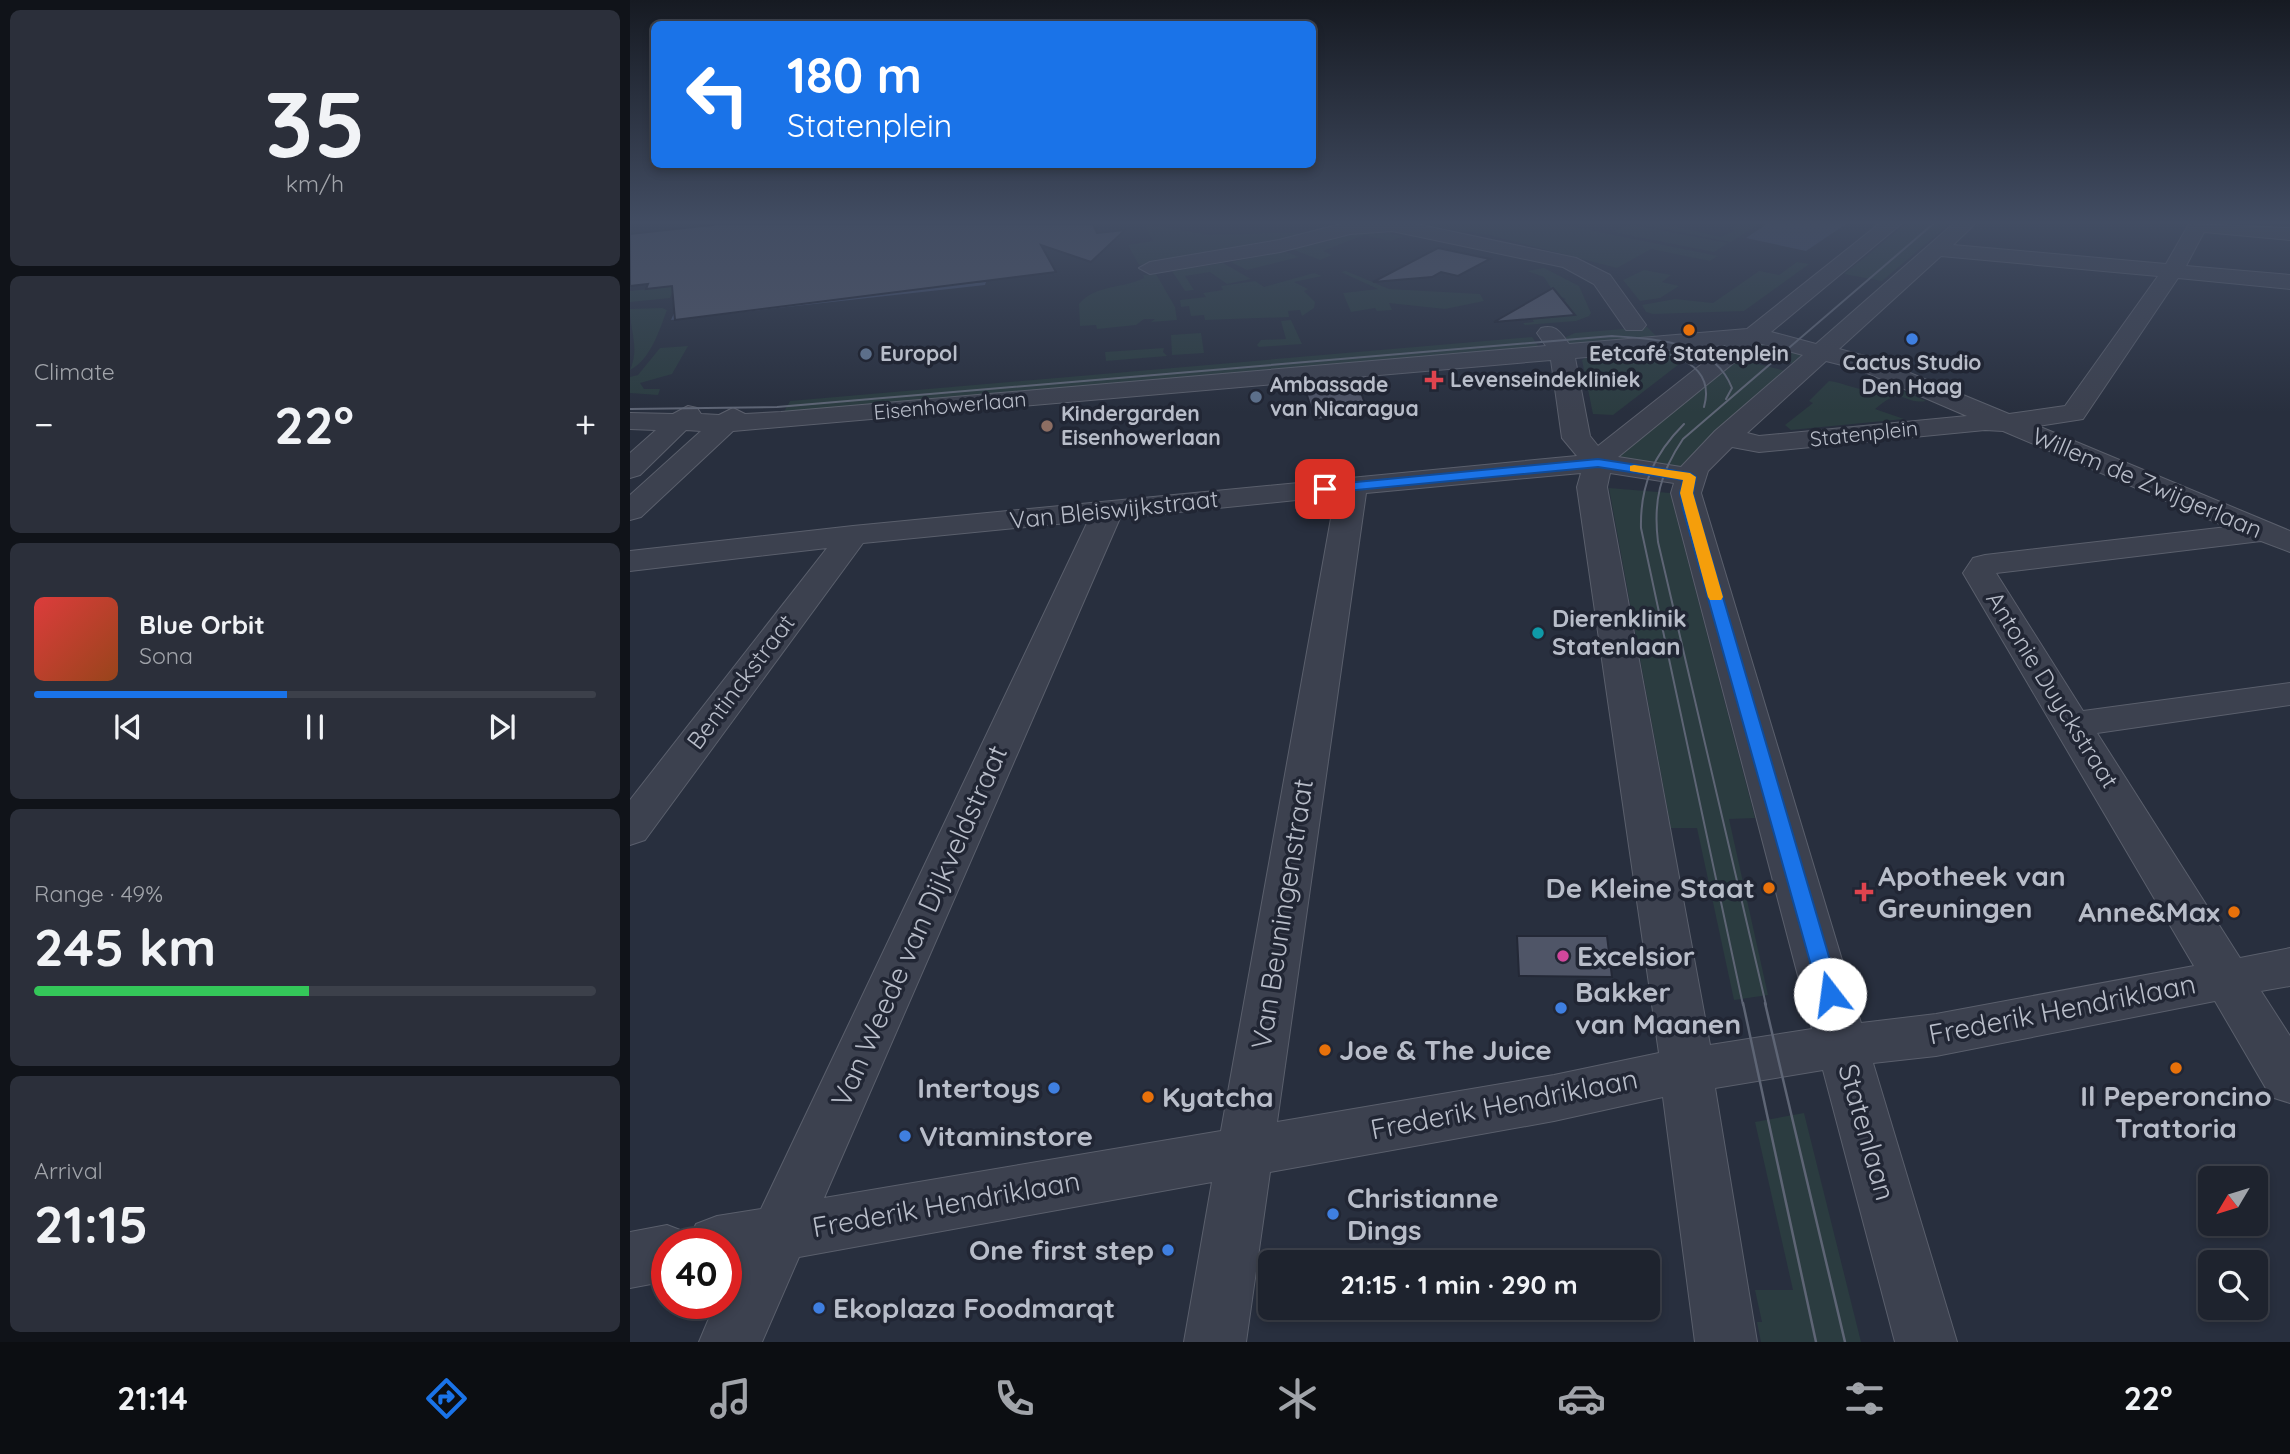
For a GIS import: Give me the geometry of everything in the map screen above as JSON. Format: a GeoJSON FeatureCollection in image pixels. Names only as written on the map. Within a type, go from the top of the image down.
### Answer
{"type":"FeatureCollection","features":[{"type":"Feature","properties":{"kind":"street"},"geometry":{"type":"LineString","coordinates":[[1609,287],[1634,325]]}},
{"type":"Feature","properties":{"kind":"street"},"geometry":{"type":"LineString","coordinates":[[1726,1342],[1693,1130],[1688,1070],[1592,487],[1598,463],[1634,429],[1813,287]]}},
{"type":"Feature","properties":{"kind":"street"},"geometry":{"type":"LineString","coordinates":[[1556,342],[1576,438],[1598,463],[1690,477],[1725,438],[1895,287]]}},
{"type":"Feature","properties":{"kind":"street"},"geometry":{"type":"LineString","coordinates":[[2044,416],[2074,412],[2082,404],[2162,287]]}},
{"type":"Feature","properties":{"kind":"street","name":"Statenplein"},"geometry":{"type":"LineString","coordinates":[[1556,342],[1634,325],[1762,328],[1829,344],[1867,364],[2004,423]]}},
{"type":"Feature","properties":{"kind":"street","name":"Statenplein"},"geometry":{"type":"LineString","coordinates":[[1556,342],[1762,328]]}},
{"type":"Feature","properties":{"kind":"street","name":"Statenplein"},"geometry":{"type":"LineString","coordinates":[[1829,344],[1862,341],[2044,416]]}},
{"type":"Feature","properties":{"kind":"street","name":"Eisenhowerlaan"},"geometry":{"type":"LineString","coordinates":[[630,400],[749,400],[1556,342]]}},
{"type":"Feature","properties":{"kind":"street","name":"Eisenhowerlaan"},"geometry":{"type":"LineString","coordinates":[[630,421],[725,423],[1556,342]]}},
{"type":"Feature","properties":{"kind":"street"},"geometry":{"type":"LineString","coordinates":[[630,512],[749,400]]}},
{"type":"Feature","properties":{"kind":"street"},"geometry":{"type":"LineString","coordinates":[[630,469],[702,401]]}},
{"type":"Feature","properties":{"kind":"street","name":"Statenplein"},"geometry":{"type":"LineString","coordinates":[[1725,438],[1759,444],[1985,422],[2004,423],[2044,416]]}},
{"type":"Feature","properties":{"kind":"street","name":"Willem de Zwijgerlaan"},"geometry":{"type":"LineString","coordinates":[[2044,416],[2284,527]]}},
{"type":"Feature","properties":{"kind":"street","name":"Willem de Zwijgerlaan"},"geometry":{"type":"LineString","coordinates":[[2004,423],[2284,527]]}},
{"type":"Feature","properties":{"kind":"street","name":"Van Bleiswijkstraat"},"geometry":{"type":"LineString","coordinates":[[630,561],[853,535],[1598,463]]}},
{"type":"Feature","properties":{"kind":"street","name":"Statenlaan"},"geometry":{"type":"LineString","coordinates":[[1690,477],[1686,493],[1690,509],[1926,1342]]}},
{"type":"Feature","properties":{"kind":"street","name":"Van Beuningenstraat"},"geometry":{"type":"LineString","coordinates":[[1215,1342],[1352,486]]}},
{"type":"Feature","properties":{"kind":"street","name":"Van Weede van Dijkveldstraat"},"geometry":{"type":"LineString","coordinates":[[730,1342],[1108,511]]}},
{"type":"Feature","properties":{"kind":"street","name":"Antonie Duyckstraat"},"geometry":{"type":"LineString","coordinates":[[2284,527],[1985,565],[1979,573],[2074,724],[2290,1081]]}},
{"type":"Feature","properties":{"kind":"street","name":"Bentinckstraat"},"geometry":{"type":"LineString","coordinates":[[630,830],[853,535]]}},
{"type":"Feature","properties":{"kind":"street"},"geometry":{"type":"LineString","coordinates":[[2074,724],[2290,694]]}},
{"type":"Feature","properties":{"kind":"street","name":"Frederik Hendriklaan"},"geometry":{"type":"LineString","coordinates":[[742,1240],[1554,1098],[1688,1070],[1843,1046],[1936,1035],[2290,967]]}},
{"type":"Feature","properties":{"kind":"street"},"geometry":{"type":"LineString","coordinates":[[630,1260],[651,1256]]}},
{"type":"Feature","properties":{"kind":"shaded area"},"geometry":{"type":"Polygon","coordinates":[[[679,287],[674,288],[670,298],[630,302],[630,291],[679,287]]]}},
{"type":"Feature","properties":{"kind":"shaded area"},"geometry":{"type":"Polygon","coordinates":[[[1114,287],[1163,287],[1175,307],[1177,320],[1151,322],[1155,319],[1144,319],[1136,325],[1097,329],[1096,325],[1080,326],[1079,304],[1101,290],[1114,287]]]}},
{"type":"Feature","properties":{"kind":"shaded area"},"geometry":{"type":"Polygon","coordinates":[[[1182,287],[1192,287],[1194,290],[1185,291],[1182,287]]]}},
{"type":"Feature","properties":{"kind":"shaded area"},"geometry":{"type":"Polygon","coordinates":[[[1221,287],[1303,287],[1308,289],[1304,291],[1315,302],[1314,308],[1302,316],[1300,310],[1288,311],[1289,317],[1205,320],[1204,315],[1191,316],[1189,306],[1181,307],[1180,300],[1206,297],[1203,293],[1223,290],[1221,287]]]}},
{"type":"Feature","properties":{"kind":"shaded area"},"geometry":{"type":"Polygon","coordinates":[[[1373,287],[1480,294],[1484,301],[1445,309],[1389,303],[1392,310],[1377,311],[1375,308],[1351,312],[1343,293],[1378,289],[1373,287]]]}},
{"type":"Feature","properties":{"kind":"shaded area"},"geometry":{"type":"Polygon","coordinates":[[[1550,287],[1579,287],[1591,313],[1576,321],[1523,323],[1534,322],[1531,317],[1566,299],[1555,294],[1550,287]]]}},
{"type":"Feature","properties":{"kind":"shaded area"},"geometry":{"type":"Polygon","coordinates":[[[1628,287],[1678,287],[1660,298],[1640,301],[1628,287]]]}},
{"type":"Feature","properties":{"kind":"shaded area"},"geometry":{"type":"Polygon","coordinates":[[[1737,287],[1778,287],[1744,311],[1653,314],[1646,312],[1642,305],[1675,299],[1713,303],[1737,287]]]}},
{"type":"Feature","properties":{"kind":"shaded area"},"geometry":{"type":"Polygon","coordinates":[[[630,309],[667,310],[653,344],[644,359],[630,370],[634,347],[630,309]]]}},
{"type":"Feature","properties":{"kind":"shaded area"},"geometry":{"type":"Polygon","coordinates":[[[1291,320],[1302,344],[1257,345],[1261,340],[1286,339],[1281,321],[1291,320]]]}},
{"type":"Feature","properties":{"kind":"shaded area"},"geometry":{"type":"Polygon","coordinates":[[[1647,327],[1659,339],[1573,345],[1566,341],[1566,337],[1575,333],[1647,327]]]}},
{"type":"Feature","properties":{"kind":"shaded area"},"geometry":{"type":"Polygon","coordinates":[[[1201,333],[1204,353],[1172,355],[1171,335],[1201,333]]]}},
{"type":"Feature","properties":{"kind":"shaded area"},"geometry":{"type":"Polygon","coordinates":[[[1532,337],[1541,350],[781,417],[790,401],[1532,337]]]}},
{"type":"Feature","properties":{"kind":"shaded area"},"geometry":{"type":"Polygon","coordinates":[[[1752,342],[1806,352],[1800,365],[1741,351],[1752,342]]]}},
{"type":"Feature","properties":{"kind":"shaded area"},"geometry":{"type":"Polygon","coordinates":[[[688,346],[672,374],[640,383],[644,389],[660,389],[658,395],[630,393],[630,377],[638,375],[660,348],[688,346]]]}},
{"type":"Feature","properties":{"kind":"shaded area"},"geometry":{"type":"Polygon","coordinates":[[[1164,348],[1163,352],[1167,356],[1106,361],[1105,352],[1164,348]]]}},
{"type":"Feature","properties":{"kind":"shaded area"},"geometry":{"type":"Polygon","coordinates":[[[1700,348],[1613,415],[1593,414],[1582,360],[1587,357],[1700,348]]]}},
{"type":"Feature","properties":{"kind":"shaded area"},"geometry":{"type":"Polygon","coordinates":[[[1733,358],[1790,372],[1682,469],[1616,459],[1733,358]]]}},
{"type":"Feature","properties":{"kind":"shaded area"},"geometry":{"type":"Polygon","coordinates":[[[1829,381],[1869,390],[1875,389],[1881,381],[1926,401],[1898,397],[1875,409],[1904,419],[1791,430],[1785,425],[1813,403],[1809,401],[1829,381]]]}},
{"type":"Feature","properties":{"kind":"shaded area"},"geometry":{"type":"Polygon","coordinates":[[[1609,488],[1670,493],[1755,818],[1729,819],[1768,995],[1734,1000],[1697,828],[1671,828],[1609,488]]]}},
{"type":"Feature","properties":{"kind":"shaded area"},"geometry":{"type":"Polygon","coordinates":[[[1804,1113],[1861,1342],[1761,1342],[1757,1322],[1762,1322],[1755,1290],[1793,1290],[1755,1122],[1804,1113]]]}},
{"type":"Feature","properties":{"kind":"water"},"geometry":{"type":"Polygon","coordinates":[[[936,287],[970,287],[671,320],[675,311],[936,287]]]}},
{"type":"Feature","properties":{"kind":"building"},"geometry":{"type":"Polygon","coordinates":[[[672,287],[940,287],[675,320],[672,287]]]}},
{"type":"Feature","properties":{"kind":"building"},"geometry":{"type":"Polygon","coordinates":[[[1553,288],[1575,315],[1494,322],[1553,288]]]}},
{"type":"Feature","properties":{"kind":"building"},"geometry":{"type":"Polygon","coordinates":[[[1358,384],[1369,415],[1315,420],[1305,389],[1358,384]]]}},
{"type":"Feature","properties":{"kind":"building","name":"Excelsior"},"geometry":{"type":"Polygon","coordinates":[[[1517,936],[1607,936],[1612,977],[1519,976],[1517,936]]]}},
{"type":"Feature","properties":{"kind":"tram line"},"geometry":{"type":"LineString","coordinates":[[1766,1005],[1658,542],[1658,500],[1664,476],[1683,439],[1860,287]]}},
{"type":"Feature","properties":{"kind":"tram line"},"geometry":{"type":"LineString","coordinates":[[630,409],[777,407],[1612,336],[1664,341],[1712,360],[1732,388],[1726,399]]}},
{"type":"Feature","properties":{"kind":"tram line"},"geometry":{"type":"LineString","coordinates":[[1640,347],[1666,353],[1698,371],[1704,380],[1704,407]]}},
{"type":"Feature","properties":{"kind":"tram line"},"geometry":{"type":"LineString","coordinates":[[1684,424],[1664,447],[1651,471],[1643,498],[1641,528],[1743,1005]]}},
{"type":"Feature","properties":{"kind":"tram line"},"geometry":{"type":"LineString","coordinates":[[1743,1003],[1816,1342]]}},
{"type":"Feature","properties":{"kind":"tram line"},"geometry":{"type":"LineString","coordinates":[[1765,1003],[1845,1342]]}},
{"type":"Feature","properties":{"kind":"slow traffic"},"geometry":{"type":"LineString","coordinates":[[1634,469],[1690,477],[1686,493],[1715,597]]}},
{"type":"Feature","properties":{"kind":"place","name":"Eetcafé Statenplein"},"geometry":{"type":"Point","coordinates":[1689,330]}},
{"type":"Feature","properties":{"kind":"place","name":"Cactus Studio Den Haag"},"geometry":{"type":"Point","coordinates":[1912,339]}},
{"type":"Feature","properties":{"kind":"place","name":"Europol"},"geometry":{"type":"Point","coordinates":[866,354]}},
{"type":"Feature","properties":{"kind":"place","name":"Levenseindekliniek"},"geometry":{"type":"Point","coordinates":[1434,380]}},
{"type":"Feature","properties":{"kind":"place","name":"Ambassade van Nicaragua"},"geometry":{"type":"Point","coordinates":[1256,397]}},
{"type":"Feature","properties":{"kind":"place","name":"Kindergarden Eisenhowerlaan"},"geometry":{"type":"Point","coordinates":[1047,426]}},
{"type":"Feature","properties":{"kind":"place","name":"Dierenklinik Statenlaan"},"geometry":{"type":"Point","coordinates":[1538,633]}},
{"type":"Feature","properties":{"kind":"place","name":"De Kleine Staat"},"geometry":{"type":"Point","coordinates":[1769,888]}},
{"type":"Feature","properties":{"kind":"place","name":"Apotheek van Greuningen"},"geometry":{"type":"Point","coordinates":[1864,892]}},
{"type":"Feature","properties":{"kind":"place","name":"Anne&Max"},"geometry":{"type":"Point","coordinates":[2234,912]}},
{"type":"Feature","properties":{"kind":"place","name":"Excelsior"},"geometry":{"type":"Point","coordinates":[1563,956]}},
{"type":"Feature","properties":{"kind":"place","name":"Bakker van Maanen"},"geometry":{"type":"Point","coordinates":[1561,1008]}},
{"type":"Feature","properties":{"kind":"place","name":"Joe & The Juice"},"geometry":{"type":"Point","coordinates":[1325,1050]}},
{"type":"Feature","properties":{"kind":"place","name":"Il Peperoncino Trattoria"},"geometry":{"type":"Point","coordinates":[2176,1068]}},
{"type":"Feature","properties":{"kind":"place","name":"Intertoys"},"geometry":{"type":"Point","coordinates":[1054,1088]}},
{"type":"Feature","properties":{"kind":"place","name":"Kyatcha"},"geometry":{"type":"Point","coordinates":[1148,1097]}},
{"type":"Feature","properties":{"kind":"place","name":"Vitaminstore"},"geometry":{"type":"Point","coordinates":[905,1136]}},
{"type":"Feature","properties":{"kind":"place","name":"Christianne Dings"},"geometry":{"type":"Point","coordinates":[1333,1214]}},
{"type":"Feature","properties":{"kind":"place","name":"One first step"},"geometry":{"type":"Point","coordinates":[1168,1250]}},
{"type":"Feature","properties":{"kind":"place","name":"Ekoplaza Foodmarqt"},"geometry":{"type":"Point","coordinates":[819,1308]}},
{"type":"Feature","properties":{"kind":"route"},"geometry":{"type":"LineString","coordinates":[[1325,489],[1469,473],[1598,463],[1690,477],[1686,493],[1690,509],[1830,994]]}}]}
